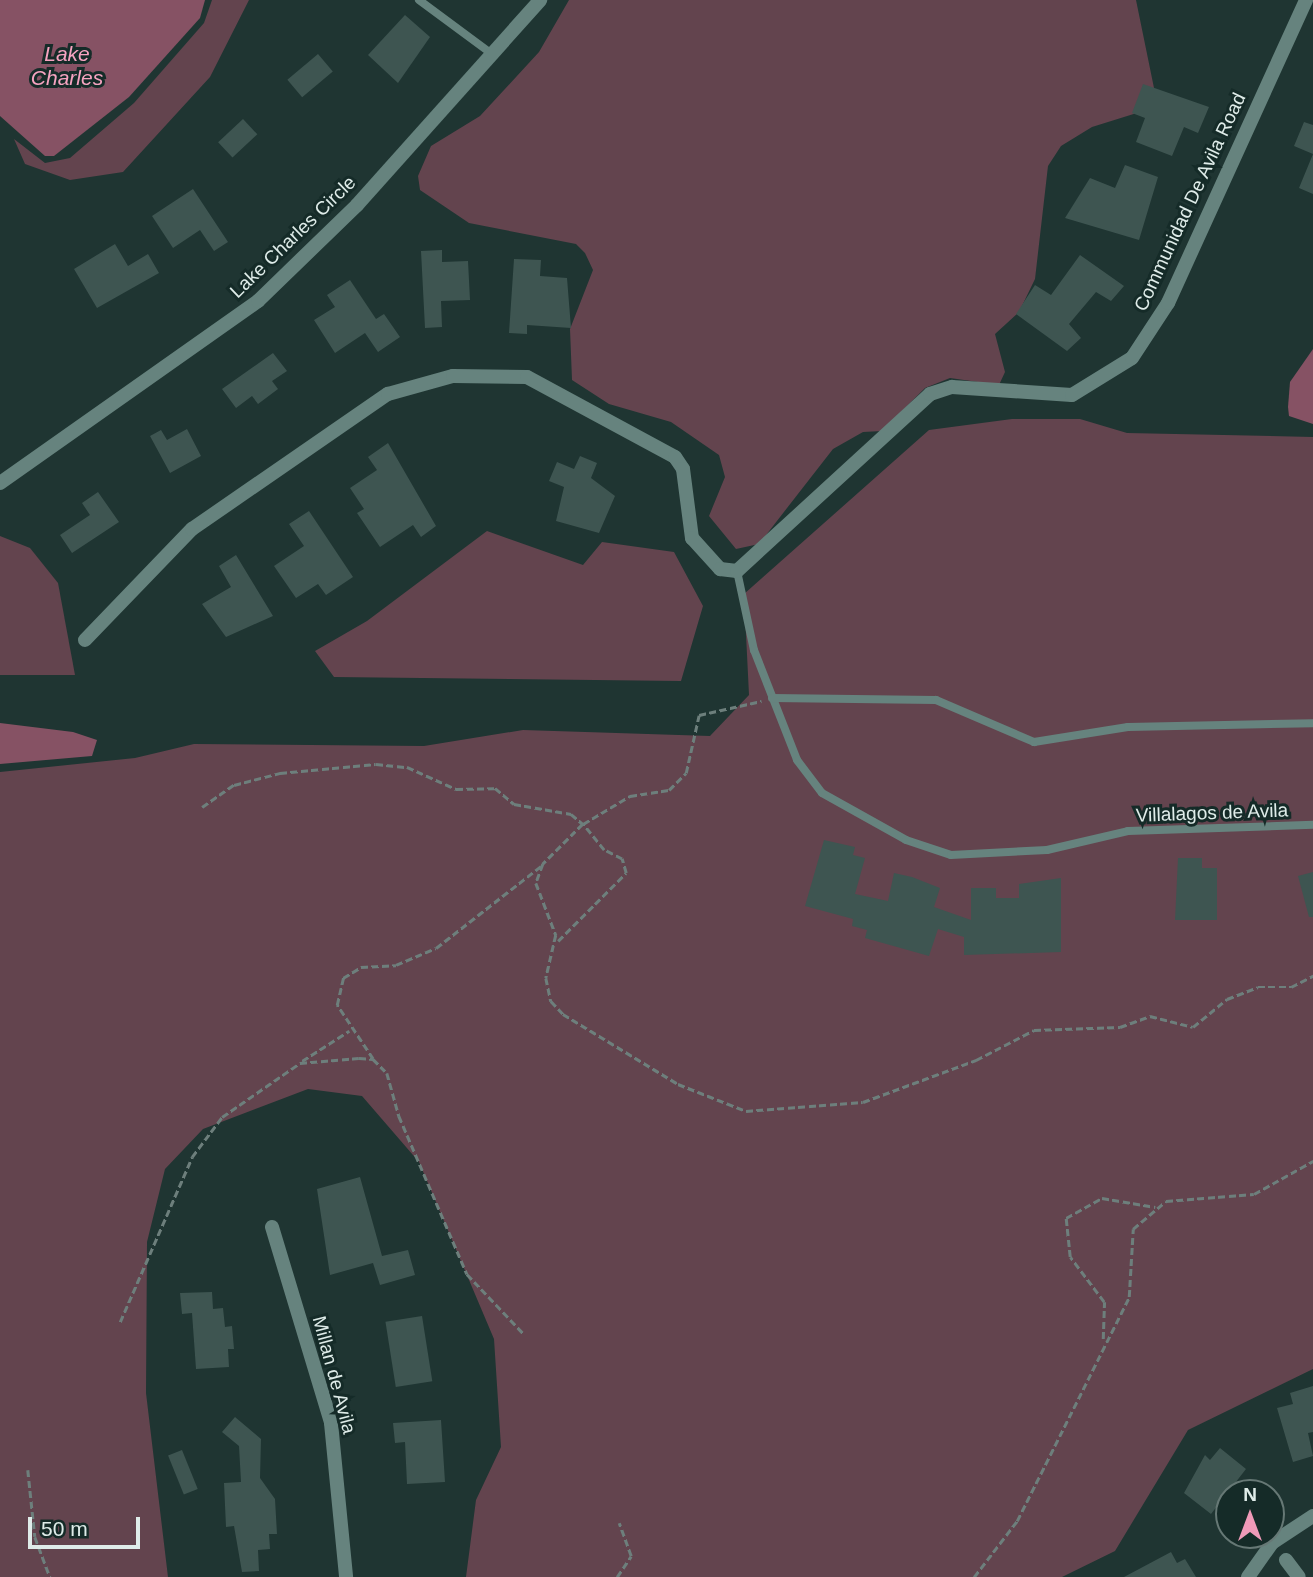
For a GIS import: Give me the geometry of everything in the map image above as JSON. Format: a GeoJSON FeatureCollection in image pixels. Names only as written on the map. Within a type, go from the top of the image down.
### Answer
{"type":"FeatureCollection","features":[{"type":"Feature","properties":{"kind":"street","name":"Lake Charles Circle"},"geometry":{"type":"LineString","coordinates":[[0,483],[258,301],[357,205],[540,0]]}},
{"type":"Feature","properties":{"kind":"street","name":"Communidad De Avila Road"},"geometry":{"type":"LineString","coordinates":[[737,571],[763,554],[930,394],[952,387],[1072,395],[1132,358],[1168,303],[1306,0]]}},
{"type":"Feature","properties":{"kind":"street"},"geometry":{"type":"LineString","coordinates":[[85,640],[192,529],[388,394],[453,376],[527,377],[675,457],[683,469],[692,538],[713,564],[737,571]]}},
{"type":"Feature","properties":{"kind":"street","name":"Millan de Avila"},"geometry":{"type":"LineString","coordinates":[[272,1227],[331,1423],[346,1577]]}},
{"type":"Feature","properties":{"kind":"street"},"geometry":{"type":"LineString","coordinates":[[1248,1577],[1272,1543],[1313,1516]]}},
{"type":"Feature","properties":{"kind":"street"},"geometry":{"type":"LineString","coordinates":[[1286,1560],[1299,1577]]}},
{"type":"Feature","properties":{"kind":"lane"},"geometry":{"type":"LineString","coordinates":[[419,0],[492,54]]}},
{"type":"Feature","properties":{"kind":"lane","name":"Villalagos de Avila"},"geometry":{"type":"LineString","coordinates":[[737,571],[754,650],[797,760],[822,793],[906,840],[951,856],[1047,850],[1128,831],[1313,825]]}},
{"type":"Feature","properties":{"kind":"lane"},"geometry":{"type":"LineString","coordinates":[[772,698],[936,700],[1034,742],[1179,723],[1313,723]]}},
{"type":"Feature","properties":{"kind":"path"},"geometry":{"type":"LineString","coordinates":[[524,1334],[467,1274],[399,1116],[392,1085],[349,1031],[336,994],[349,971],[396,965],[436,948],[543,864],[583,824],[630,796],[669,790],[687,773],[699,715],[772,698]]}},
{"type":"Feature","properties":{"kind":"path"},"geometry":{"type":"LineString","coordinates":[[202,807],[234,785],[298,769],[386,764],[456,789],[495,788],[514,804],[564,810],[583,824],[604,850],[622,859],[626,873],[570,923],[556,944],[547,985],[563,1014],[678,1084],[746,1111],[863,1102],[1043,1028],[1120,1027],[1150,1016],[1193,1027],[1227,999],[1258,987],[1292,987],[1313,976]]}},
{"type":"Feature","properties":{"kind":"path"},"geometry":{"type":"LineString","coordinates":[[543,864],[538,893],[556,944]]}},
{"type":"Feature","properties":{"kind":"path"},"geometry":{"type":"LineString","coordinates":[[120,1322],[198,1146],[233,1108],[349,1031]]}},
{"type":"Feature","properties":{"kind":"path"},"geometry":{"type":"LineString","coordinates":[[300,1063],[373,1059]]}},
{"type":"Feature","properties":{"kind":"path"},"geometry":{"type":"LineString","coordinates":[[974,1577],[1017,1521],[1102,1343],[1129,1297],[1133,1229],[1155,1207],[1186,1196],[1254,1194],[1313,1161]]}},
{"type":"Feature","properties":{"kind":"path"},"geometry":{"type":"LineString","coordinates":[[1102,1343],[1104,1302],[1070,1257],[1066,1218],[1092,1200],[1112,1197],[1155,1207]]}},
{"type":"Feature","properties":{"kind":"path"},"geometry":{"type":"LineString","coordinates":[[28,1470],[35,1537],[50,1577]]}},
{"type":"Feature","properties":{"kind":"path"},"geometry":{"type":"LineString","coordinates":[[617,1577],[631,1556],[619,1523]]}},
{"type":"Feature","properties":{"kind":"shaded area"},"geometry":{"type":"Polygon","coordinates":[[[212,0],[249,0],[210,77],[123,172],[70,180],[25,164],[14,139],[45,163],[70,158],[134,103],[204,23],[212,0]]]}},
{"type":"Feature","properties":{"kind":"shaded area"},"geometry":{"type":"Polygon","coordinates":[[[569,0],[1136,0],[1154,88],[1140,112],[1092,127],[1061,146],[1048,166],[1035,279],[1019,312],[995,334],[1005,372],[999,385],[950,378],[925,388],[882,431],[863,432],[833,449],[759,544],[736,549],[709,516],[725,477],[719,455],[671,422],[609,404],[572,380],[570,329],[593,270],[585,253],[576,244],[469,223],[420,190],[418,176],[431,146],[480,116],[539,52],[569,0]]]}},
{"type":"Feature","properties":{"kind":"shaded area"},"geometry":{"type":"Polygon","coordinates":[[[1012,419],[1080,419],[1127,433],[1313,437],[1313,1369],[1188,1430],[1115,1551],[1062,1577],[466,1577],[476,1500],[501,1447],[494,1339],[419,1162],[362,1096],[308,1089],[203,1129],[165,1169],[147,1242],[146,1393],[168,1577],[0,1577],[0,772],[135,758],[194,744],[424,746],[523,730],[710,736],[749,695],[744,594],[929,430],[1012,419]]]}},
{"type":"Feature","properties":{"kind":"shaded area"},"geometry":{"type":"Polygon","coordinates":[[[487,531],[583,565],[602,542],[674,552],[703,606],[681,681],[334,677],[315,651],[367,621],[487,531]]]}},
{"type":"Feature","properties":{"kind":"shaded area"},"geometry":{"type":"Polygon","coordinates":[[[0,536],[30,548],[58,583],[75,675],[0,675],[0,536]]]}},
{"type":"Feature","properties":{"kind":"water","name":"Lake Charles"},"geometry":{"type":"Polygon","coordinates":[[[0,0],[205,0],[200,18],[129,97],[54,156],[45,156],[0,116],[0,0]]]}},
{"type":"Feature","properties":{"kind":"water"},"geometry":{"type":"Polygon","coordinates":[[[1313,349],[1313,424],[1289,416],[1288,407],[1290,382],[1313,349]]]}},
{"type":"Feature","properties":{"kind":"water"},"geometry":{"type":"Polygon","coordinates":[[[0,723],[73,732],[97,740],[92,756],[0,764],[0,723]]]}},
{"type":"Feature","properties":{"kind":"building"},"geometry":{"type":"Polygon","coordinates":[[[405,15],[430,37],[398,83],[368,55],[405,15]]]}},
{"type":"Feature","properties":{"kind":"building"},"geometry":{"type":"Polygon","coordinates":[[[318,54],[333,72],[302,97],[287,80],[318,54]]]}},
{"type":"Feature","properties":{"kind":"building"},"geometry":{"type":"Polygon","coordinates":[[[1143,84],[1209,107],[1198,133],[1184,127],[1172,156],[1136,142],[1145,118],[1132,113],[1143,84]]]}},
{"type":"Feature","properties":{"kind":"building"},"geometry":{"type":"Polygon","coordinates":[[[243,119],[257,134],[232,158],[218,142],[243,119]]]}},
{"type":"Feature","properties":{"kind":"building"},"geometry":{"type":"Polygon","coordinates":[[[1304,122],[1313,125],[1313,154],[1294,146],[1304,122]]]}},
{"type":"Feature","properties":{"kind":"building"},"geometry":{"type":"Polygon","coordinates":[[[1313,154],[1313,194],[1299,188],[1313,154]]]}},
{"type":"Feature","properties":{"kind":"building"},"geometry":{"type":"Polygon","coordinates":[[[1125,165],[1158,177],[1139,240],[1065,218],[1090,178],[1115,188],[1125,165]]]}},
{"type":"Feature","properties":{"kind":"building"},"geometry":{"type":"Polygon","coordinates":[[[193,189],[228,242],[214,251],[200,230],[173,248],[152,216],[193,189]]]}},
{"type":"Feature","properties":{"kind":"building"},"geometry":{"type":"Polygon","coordinates":[[[115,244],[128,266],[148,254],[159,273],[97,308],[74,269],[115,244]]]}},
{"type":"Feature","properties":{"kind":"building"},"geometry":{"type":"Polygon","coordinates":[[[442,250],[442,262],[468,261],[470,300],[441,301],[442,327],[425,328],[421,251],[442,250]]]}},
{"type":"Feature","properties":{"kind":"building"},"geometry":{"type":"Polygon","coordinates":[[[1080,255],[1124,286],[1111,301],[1096,292],[1069,324],[1081,338],[1067,351],[1016,314],[1035,285],[1051,295],[1080,255]]]}},
{"type":"Feature","properties":{"kind":"building"},"geometry":{"type":"Polygon","coordinates":[[[514,259],[541,260],[540,276],[567,278],[571,328],[527,325],[527,334],[509,333],[514,259]]]}},
{"type":"Feature","properties":{"kind":"building"},"geometry":{"type":"Polygon","coordinates":[[[350,280],[376,319],[384,314],[400,337],[378,352],[365,333],[335,353],[314,320],[335,307],[327,295],[350,280]]]}},
{"type":"Feature","properties":{"kind":"building"},"geometry":{"type":"Polygon","coordinates":[[[273,353],[287,371],[272,381],[278,389],[258,404],[252,396],[236,408],[222,389],[273,353]]]}},
{"type":"Feature","properties":{"kind":"building"},"geometry":{"type":"Polygon","coordinates":[[[187,429],[201,456],[170,473],[150,436],[161,430],[167,440],[187,429]]]}},
{"type":"Feature","properties":{"kind":"building"},"geometry":{"type":"Polygon","coordinates":[[[388,443],[436,526],[421,537],[413,525],[380,547],[357,513],[364,509],[350,488],[377,470],[368,457],[388,443]]]}},
{"type":"Feature","properties":{"kind":"building"},"geometry":{"type":"Polygon","coordinates":[[[580,456],[597,463],[591,478],[615,496],[599,533],[556,521],[564,487],[549,481],[557,462],[574,469],[580,456]]]}},
{"type":"Feature","properties":{"kind":"building"},"geometry":{"type":"Polygon","coordinates":[[[98,492],[119,522],[72,553],[60,535],[90,515],[82,503],[98,492]]]}},
{"type":"Feature","properties":{"kind":"building"},"geometry":{"type":"Polygon","coordinates":[[[309,511],[353,577],[326,595],[318,584],[296,598],[274,566],[304,546],[289,524],[309,511]]]}},
{"type":"Feature","properties":{"kind":"building"},"geometry":{"type":"Polygon","coordinates":[[[236,555],[273,616],[226,637],[202,604],[231,587],[219,566],[236,555]]]}},
{"type":"Feature","properties":{"kind":"building"},"geometry":{"type":"Polygon","coordinates":[[[824,840],[855,847],[853,855],[865,858],[855,894],[888,901],[894,873],[912,877],[940,888],[934,907],[971,920],[971,888],[996,888],[996,898],[1019,898],[1019,884],[1061,878],[1061,952],[964,955],[964,937],[938,929],[929,956],[865,938],[867,930],[852,926],[853,919],[805,906],[824,840]]]}},
{"type":"Feature","properties":{"kind":"building"},"geometry":{"type":"Polygon","coordinates":[[[1178,858],[1202,858],[1202,868],[1217,868],[1217,920],[1175,920],[1178,858]]]}},
{"type":"Feature","properties":{"kind":"building"},"geometry":{"type":"Polygon","coordinates":[[[1313,872],[1313,917],[1309,917],[1298,876],[1313,872]]]}},
{"type":"Feature","properties":{"kind":"building"},"geometry":{"type":"Polygon","coordinates":[[[360,1177],[382,1256],[408,1250],[415,1275],[380,1285],[373,1263],[330,1275],[317,1189],[360,1177]]]}},
{"type":"Feature","properties":{"kind":"building"},"geometry":{"type":"Polygon","coordinates":[[[212,1292],[213,1309],[223,1308],[225,1327],[232,1326],[234,1349],[228,1349],[229,1367],[196,1369],[192,1313],[182,1314],[180,1293],[212,1292]]]}},
{"type":"Feature","properties":{"kind":"building"},"geometry":{"type":"Polygon","coordinates":[[[422,1316],[432,1381],[396,1387],[385,1322],[422,1316]]]}},
{"type":"Feature","properties":{"kind":"building"},"geometry":{"type":"Polygon","coordinates":[[[1313,1386],[1313,1432],[1308,1433],[1313,1456],[1293,1462],[1277,1408],[1293,1404],[1290,1393],[1313,1386]]]}},
{"type":"Feature","properties":{"kind":"building"},"geometry":{"type":"Polygon","coordinates":[[[235,1417],[261,1439],[260,1478],[275,1499],[277,1534],[269,1534],[270,1549],[258,1550],[259,1571],[242,1572],[234,1526],[226,1527],[224,1483],[241,1482],[239,1446],[222,1432],[235,1417]]]}},
{"type":"Feature","properties":{"kind":"building"},"geometry":{"type":"Polygon","coordinates":[[[441,1420],[445,1482],[407,1484],[405,1442],[395,1443],[393,1423],[441,1420]]]}},
{"type":"Feature","properties":{"kind":"building"},"geometry":{"type":"Polygon","coordinates":[[[1220,1448],[1246,1469],[1238,1479],[1215,1479],[1215,1509],[1211,1514],[1184,1493],[1205,1455],[1210,1460],[1220,1448]]]}},
{"type":"Feature","properties":{"kind":"building"},"geometry":{"type":"Polygon","coordinates":[[[182,1450],[198,1489],[184,1495],[168,1456],[182,1450]]]}},
{"type":"Feature","properties":{"kind":"building"},"geometry":{"type":"Polygon","coordinates":[[[1171,1552],[1177,1563],[1185,1559],[1196,1577],[1124,1577],[1171,1552]]]}}]}
